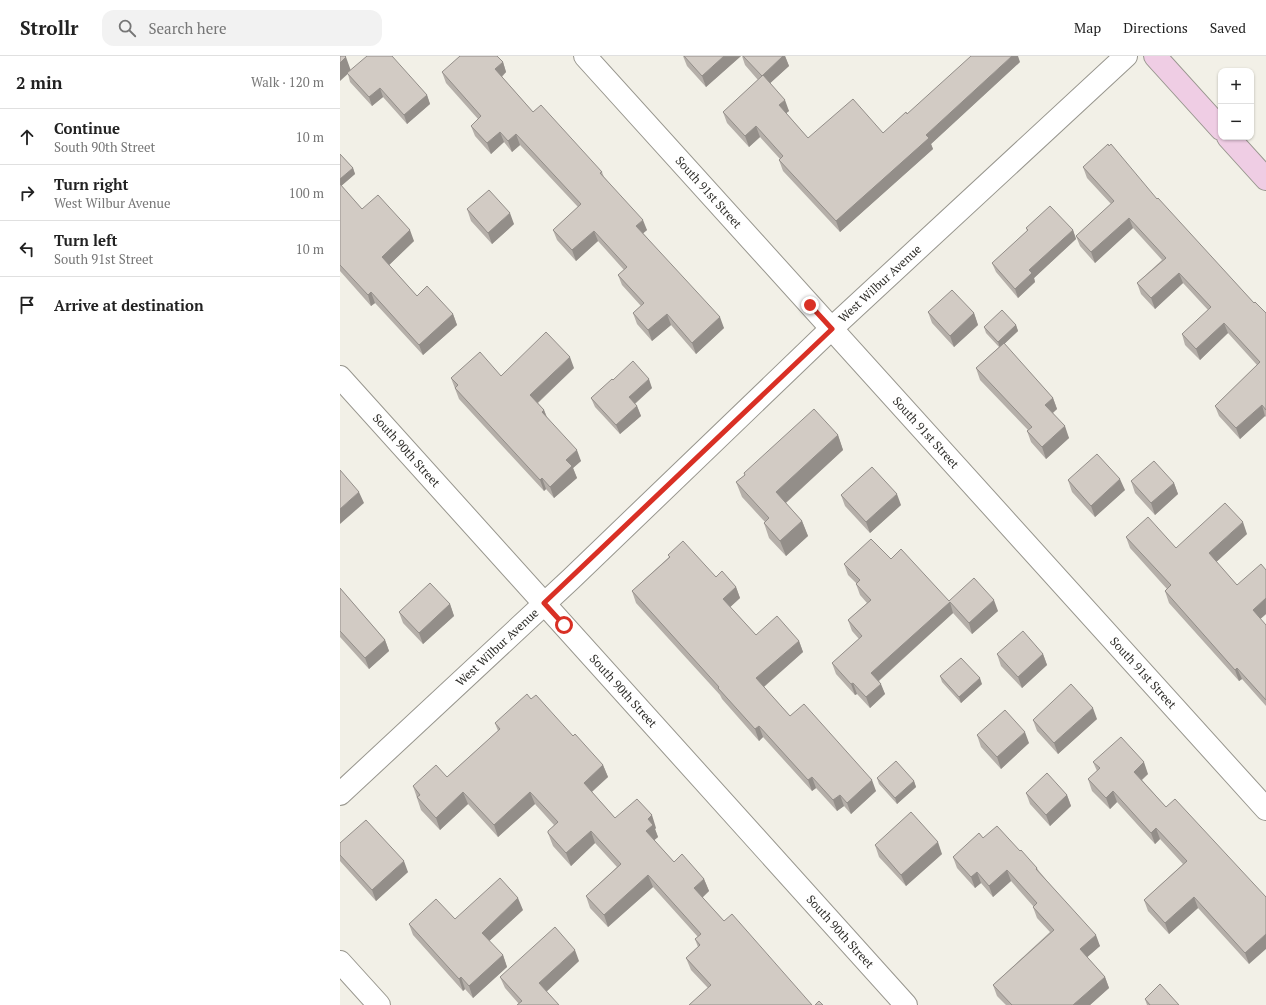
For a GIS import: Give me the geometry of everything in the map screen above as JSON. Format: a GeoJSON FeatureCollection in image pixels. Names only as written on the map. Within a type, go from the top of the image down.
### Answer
{"type":"FeatureCollection","features":[{"type":"Feature","properties":{"kind":"main road"},"geometry":{"type":"LineString","coordinates":[[1154,56],[1218,127]]}},
{"type":"Feature","properties":{"kind":"main road"},"geometry":{"type":"LineString","coordinates":[[1231,140],[1266,179]]}},
{"type":"Feature","properties":{"kind":"street","name":"South 91st Street"},"geometry":{"type":"LineString","coordinates":[[585,56],[1266,810]]}},
{"type":"Feature","properties":{"kind":"street","name":"West Wilbur Avenue"},"geometry":{"type":"LineString","coordinates":[[340,794],[544,603],[832,329],[1126,56]]}},
{"type":"Feature","properties":{"kind":"street","name":"South 90th Street"},"geometry":{"type":"LineString","coordinates":[[340,378],[906,1005]]}},
{"type":"Feature","properties":{"kind":"street"},"geometry":{"type":"LineString","coordinates":[[340,962],[379,1005]]}},
{"type":"Feature","properties":{"kind":"building"},"geometry":{"type":"Polygon","coordinates":[[[340,56],[346,57],[340,63],[340,56]]]}},
{"type":"Feature","properties":{"kind":"building"},"geometry":{"type":"Polygon","coordinates":[[[367,56],[392,56],[427,95],[404,115],[380,88],[369,97],[347,73],[367,56]]]}},
{"type":"Feature","properties":{"kind":"building"},"geometry":{"type":"Polygon","coordinates":[[[460,56],[497,56],[503,62],[495,69],[533,112],[541,105],[643,220],[636,226],[720,317],[692,343],[667,314],[648,330],[633,313],[644,303],[618,275],[627,267],[594,231],[572,250],[553,230],[581,204],[516,134],[508,141],[500,132],[487,143],[471,126],[481,116],[442,72],[460,56]]]}},
{"type":"Feature","properties":{"kind":"building"},"geometry":{"type":"Polygon","coordinates":[[[684,56],[724,56],[702,76],[684,56]]]}},
{"type":"Feature","properties":{"kind":"building"},"geometry":{"type":"Polygon","coordinates":[[[743,56],[783,56],[762,76],[743,56]]]}},
{"type":"Feature","properties":{"kind":"building"},"geometry":{"type":"Polygon","coordinates":[[[971,56],[1012,56],[926,135],[929,138],[836,221],[779,160],[783,156],[756,126],[745,136],[723,112],[763,75],[785,100],[779,105],[808,138],[853,99],[883,133],[906,112],[907,114],[971,56]]]}},
{"type":"Feature","properties":{"kind":"building"},"geometry":{"type":"Polygon","coordinates":[[[1108,144],[1109,146],[1111,144],[1157,199],[1158,198],[1254,303],[1255,302],[1266,313],[1266,410],[1262,405],[1236,428],[1215,406],[1260,362],[1224,323],[1196,349],[1182,334],[1211,307],[1179,273],[1151,298],[1137,283],[1166,258],[1129,218],[1091,252],[1076,236],[1114,201],[1083,167],[1108,144]]]}},
{"type":"Feature","properties":{"kind":"building"},"geometry":{"type":"Polygon","coordinates":[[[340,154],[353,168],[340,179],[340,154]]]}},
{"type":"Feature","properties":{"kind":"building"},"geometry":{"type":"Polygon","coordinates":[[[340,184],[362,209],[378,195],[410,230],[382,257],[417,296],[427,286],[453,314],[419,345],[371,292],[368,295],[340,265],[340,184]]]}},
{"type":"Feature","properties":{"kind":"building"},"geometry":{"type":"Polygon","coordinates":[[[489,190],[510,213],[488,233],[467,209],[489,190]]]}},
{"type":"Feature","properties":{"kind":"building"},"geometry":{"type":"Polygon","coordinates":[[[1050,206],[1073,230],[1029,270],[1032,273],[1015,289],[992,263],[1028,230],[1026,228],[1050,206]]]}},
{"type":"Feature","properties":{"kind":"building"},"geometry":{"type":"Polygon","coordinates":[[[952,290],[974,313],[950,336],[928,312],[952,290]]]}},
{"type":"Feature","properties":{"kind":"building"},"geometry":{"type":"Polygon","coordinates":[[[1002,310],[1016,325],[998,342],[984,327],[1002,310]]]}},
{"type":"Feature","properties":{"kind":"building"},"geometry":{"type":"Polygon","coordinates":[[[546,332],[570,357],[530,395],[544,410],[542,412],[577,450],[566,460],[572,466],[550,487],[542,478],[540,480],[455,388],[458,385],[451,378],[480,352],[501,376],[546,332]]]}},
{"type":"Feature","properties":{"kind":"building"},"geometry":{"type":"Polygon","coordinates":[[[1004,343],[1053,398],[1045,405],[1065,426],[1042,447],[1027,431],[1032,427],[976,368],[1004,343]]]}},
{"type":"Feature","properties":{"kind":"building"},"geometry":{"type":"Polygon","coordinates":[[[633,361],[649,379],[629,397],[637,406],[616,425],[591,398],[633,361]]]}},
{"type":"Feature","properties":{"kind":"building"},"geometry":{"type":"Polygon","coordinates":[[[814,409],[838,435],[776,492],[802,521],[780,541],[764,523],[769,518],[736,482],[814,409]]]}},
{"type":"Feature","properties":{"kind":"building"},"geometry":{"type":"Polygon","coordinates":[[[1097,454],[1120,479],[1091,506],[1068,480],[1097,454]]]}},
{"type":"Feature","properties":{"kind":"building"},"geometry":{"type":"Polygon","coordinates":[[[1154,461],[1174,483],[1151,503],[1131,481],[1154,461]]]}},
{"type":"Feature","properties":{"kind":"building"},"geometry":{"type":"Polygon","coordinates":[[[872,467],[897,494],[866,522],[841,495],[872,467]]]}},
{"type":"Feature","properties":{"kind":"building"},"geometry":{"type":"Polygon","coordinates":[[[340,470],[359,492],[340,509],[340,470]]]}},
{"type":"Feature","properties":{"kind":"building"},"geometry":{"type":"Polygon","coordinates":[[[1225,503],[1243,522],[1209,553],[1237,585],[1261,564],[1266,570],[1266,598],[1253,610],[1266,625],[1266,700],[1237,668],[1235,670],[1165,591],[1171,585],[1126,537],[1148,517],[1176,548],[1225,503]]]}},
{"type":"Feature","properties":{"kind":"building"},"geometry":{"type":"Polygon","coordinates":[[[871,539],[891,559],[901,549],[949,601],[974,578],[994,600],[969,623],[950,602],[871,673],[881,684],[866,697],[853,683],[851,684],[832,663],[862,636],[848,620],[871,600],[856,584],[860,580],[844,564],[871,539]]]}},
{"type":"Feature","properties":{"kind":"building"},"geometry":{"type":"Polygon","coordinates":[[[683,541],[716,577],[722,571],[736,587],[723,599],[756,635],[777,616],[799,641],[756,678],[790,716],[804,704],[872,780],[847,803],[840,795],[833,800],[812,777],[808,780],[759,726],[755,729],[632,591],[670,557],[668,555],[683,541]]]}},
{"type":"Feature","properties":{"kind":"building"},"geometry":{"type":"Polygon","coordinates":[[[430,583],[450,604],[419,633],[399,612],[430,583]]]}},
{"type":"Feature","properties":{"kind":"building"},"geometry":{"type":"Polygon","coordinates":[[[340,588],[385,640],[365,658],[340,631],[340,588]]]}},
{"type":"Feature","properties":{"kind":"building"},"geometry":{"type":"Polygon","coordinates":[[[1023,631],[1043,654],[1018,677],[997,654],[1023,631]]]}},
{"type":"Feature","properties":{"kind":"building"},"geometry":{"type":"Polygon","coordinates":[[[961,658],[980,678],[959,697],[940,676],[961,658]]]}},
{"type":"Feature","properties":{"kind":"building"},"geometry":{"type":"Polygon","coordinates":[[[1071,684],[1093,708],[1054,743],[1033,720],[1071,684]]]}},
{"type":"Feature","properties":{"kind":"building"},"geometry":{"type":"Polygon","coordinates":[[[527,694],[531,699],[536,695],[573,736],[575,734],[603,765],[584,783],[615,818],[637,799],[652,815],[648,819],[653,825],[646,831],[674,862],[682,854],[704,879],[694,888],[724,921],[732,914],[812,1005],[689,1005],[711,985],[686,958],[700,945],[695,939],[701,934],[648,875],[604,915],[586,896],[621,864],[591,831],[566,853],[548,833],[548,831],[558,822],[530,792],[494,825],[463,792],[436,818],[417,797],[420,795],[413,786],[436,765],[447,777],[500,729],[495,723],[527,694]]]}},
{"type":"Feature","properties":{"kind":"building"},"geometry":{"type":"Polygon","coordinates":[[[1005,710],[1025,732],[997,757],[977,735],[1005,710]]]}},
{"type":"Feature","properties":{"kind":"building"},"geometry":{"type":"Polygon","coordinates":[[[1121,737],[1144,762],[1134,772],[1166,807],[1175,799],[1266,897],[1266,934],[1245,953],[1194,897],[1165,923],[1144,900],[1187,861],[1156,828],[1151,833],[1113,791],[1106,798],[1088,779],[1100,768],[1093,762],[1121,737]]]}},
{"type":"Feature","properties":{"kind":"building"},"geometry":{"type":"Polygon","coordinates":[[[896,761],[914,781],[895,798],[877,778],[896,761]]]}},
{"type":"Feature","properties":{"kind":"building"},"geometry":{"type":"Polygon","coordinates":[[[1047,773],[1067,795],[1046,815],[1026,793],[1047,773]]]}},
{"type":"Feature","properties":{"kind":"building"},"geometry":{"type":"Polygon","coordinates":[[[911,812],[938,842],[901,875],[875,845],[911,812]]]}},
{"type":"Feature","properties":{"kind":"building"},"geometry":{"type":"Polygon","coordinates":[[[366,820],[404,861],[372,890],[340,855],[340,843],[366,820]]]}},
{"type":"Feature","properties":{"kind":"building"},"geometry":{"type":"Polygon","coordinates":[[[997,826],[1020,851],[1021,850],[1037,868],[1036,869],[1096,935],[1080,949],[1105,977],[1073,1005],[1012,1005],[993,985],[1054,930],[1033,907],[1037,903],[1007,870],[989,886],[977,872],[971,877],[953,857],[979,833],[983,838],[997,826]]]}},
{"type":"Feature","properties":{"kind":"building"},"geometry":{"type":"Polygon","coordinates":[[[500,878],[518,898],[482,933],[503,955],[469,986],[461,977],[459,979],[409,924],[436,899],[455,919],[500,878]]]}},
{"type":"Feature","properties":{"kind":"building"},"geometry":{"type":"Polygon","coordinates":[[[555,927],[575,950],[539,983],[559,1005],[517,1005],[522,1001],[500,977],[555,927]]]}},
{"type":"Feature","properties":{"kind":"building"},"geometry":{"type":"Polygon","coordinates":[[[1160,984],[1179,1005],[1150,1005],[1145,999],[1160,984]]]}},
{"type":"Feature","properties":{"kind":"building"},"geometry":{"type":"Polygon","coordinates":[[[819,1001],[823,1005],[815,1005],[819,1001]]]}},
{"type":"Feature","properties":{"kind":"route"},"geometry":{"type":"LineString","coordinates":[[564,625],[544,603],[832,329],[810,305]]}}]}
